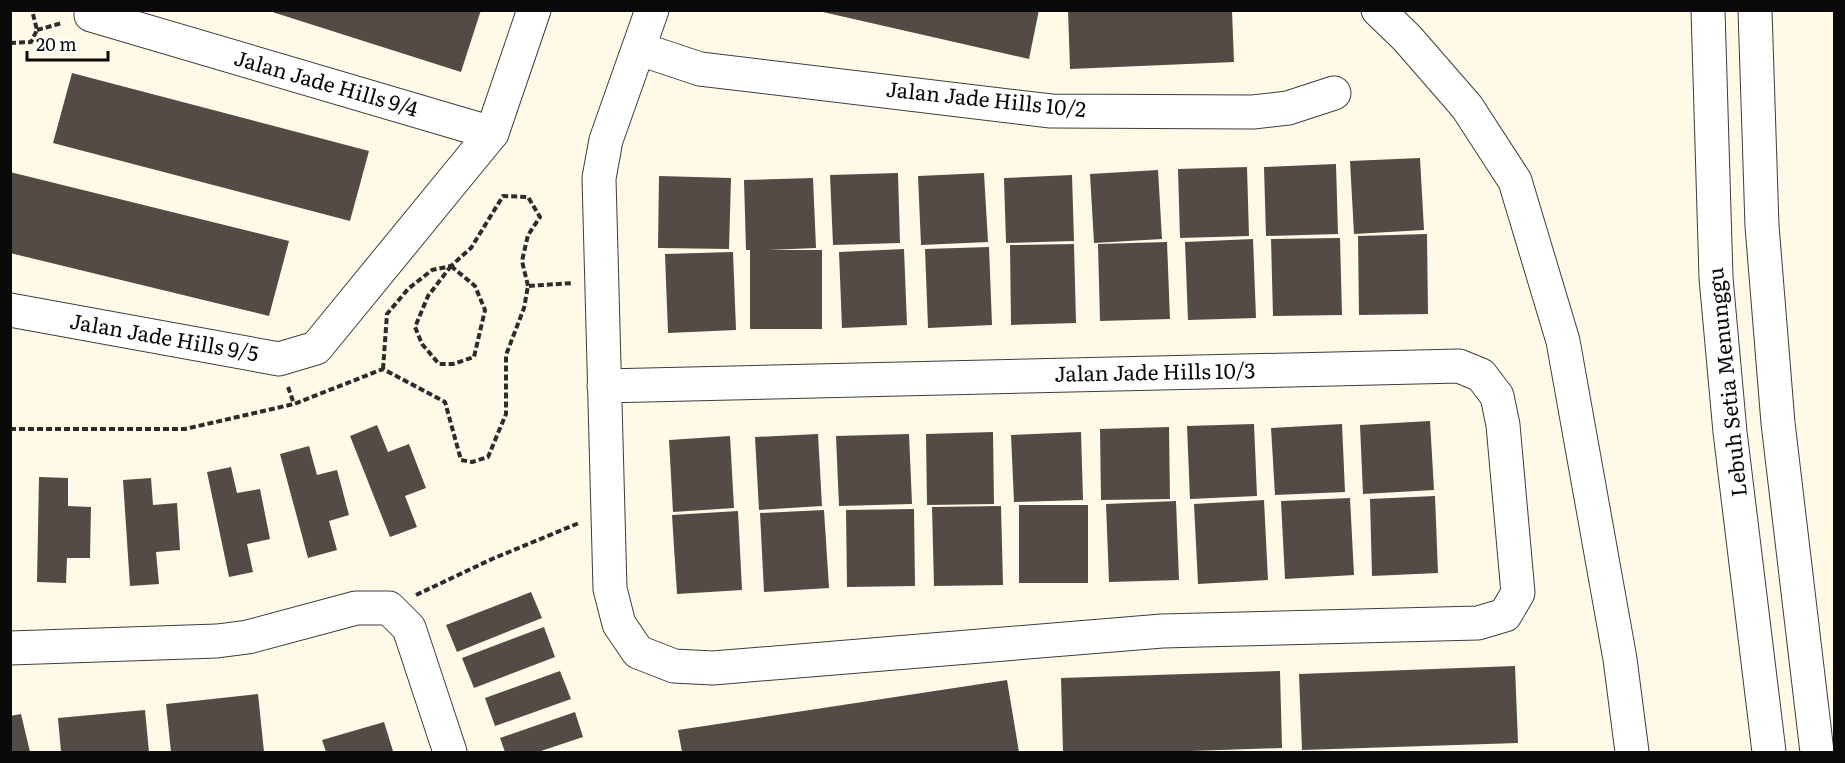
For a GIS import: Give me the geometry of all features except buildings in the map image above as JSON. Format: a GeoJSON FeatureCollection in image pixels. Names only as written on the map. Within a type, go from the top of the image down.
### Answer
{"type":"FeatureCollection","features":[{"type":"Feature","properties":{"kind":"street"},"geometry":{"type":"LineString","coordinates":[[492,133],[534,10]]}},
{"type":"Feature","properties":{"kind":"street"},"geometry":{"type":"LineString","coordinates":[[607,504],[599,178],[606,140],[652,10]]}},
{"type":"Feature","properties":{"kind":"street"},"geometry":{"type":"LineString","coordinates":[[1378,10],[1407,38],[1467,107],[1515,181],[1563,341],[1620,659],[1632,753]]}},
{"type":"Feature","properties":{"kind":"street","name":"Lebuh Setia Menunggu"},"geometry":{"type":"LineString","coordinates":[[1708,10],[1716,278],[1730,432],[1770,753]]}},
{"type":"Feature","properties":{"kind":"street"},"geometry":{"type":"LineString","coordinates":[[1755,10],[1762,226],[1779,432],[1817,753]]}},
{"type":"Feature","properties":{"kind":"street","name":"Jalan Jade Hills 9/4"},"geometry":{"type":"LineString","coordinates":[[91,15],[492,133]]}},
{"type":"Feature","properties":{"kind":"street","name":"Jalan Jade Hills 10/2"},"geometry":{"type":"LineString","coordinates":[[640,49],[700,69],[1051,111],[1253,112],[1288,108],[1334,93]]}},
{"type":"Feature","properties":{"kind":"street","name":"Jalan Jade Hills 9/5"},"geometry":{"type":"LineString","coordinates":[[10,310],[279,359],[316,348],[492,133]]}},
{"type":"Feature","properties":{"kind":"street","name":"Jalan Jade Hills 10/3"},"geometry":{"type":"LineString","coordinates":[[604,386],[1458,366],[1481,375],[1497,396],[1503,425],[1518,593],[1505,615],[1478,623],[1162,631],[713,668],[674,666],[638,652],[619,624],[610,590],[607,504]]}},
{"type":"Feature","properties":{"kind":"street"},"geometry":{"type":"LineString","coordinates":[[1730,432],[1779,432]]}},
{"type":"Feature","properties":{"kind":"street"},"geometry":{"type":"LineString","coordinates":[[10,648],[217,641],[248,637],[356,608],[389,608],[409,628],[450,753]]}},
{"type":"Feature","properties":{"kind":"path"},"geometry":{"type":"LineString","coordinates":[[10,43],[31,42],[37,30],[32,10]]}},
{"type":"Feature","properties":{"kind":"path"},"geometry":{"type":"LineString","coordinates":[[10,429],[185,429],[294,404],[383,369],[445,402],[461,460],[472,462],[488,457],[506,414],[506,355],[524,308],[528,286],[522,261],[528,235],[540,217],[528,197],[503,196],[471,248],[451,266],[428,296],[415,327],[422,344],[439,364],[453,364],[474,357],[485,310],[475,286],[451,266]]}},
{"type":"Feature","properties":{"kind":"path"},"geometry":{"type":"LineString","coordinates":[[383,369],[387,314],[408,289],[432,270],[451,266]]}},
{"type":"Feature","properties":{"kind":"path"},"geometry":{"type":"LineString","coordinates":[[528,286],[602,281]]}},
{"type":"Feature","properties":{"kind":"path"},"geometry":{"type":"LineString","coordinates":[[389,608],[492,559],[582,522],[607,504]]}}]}
